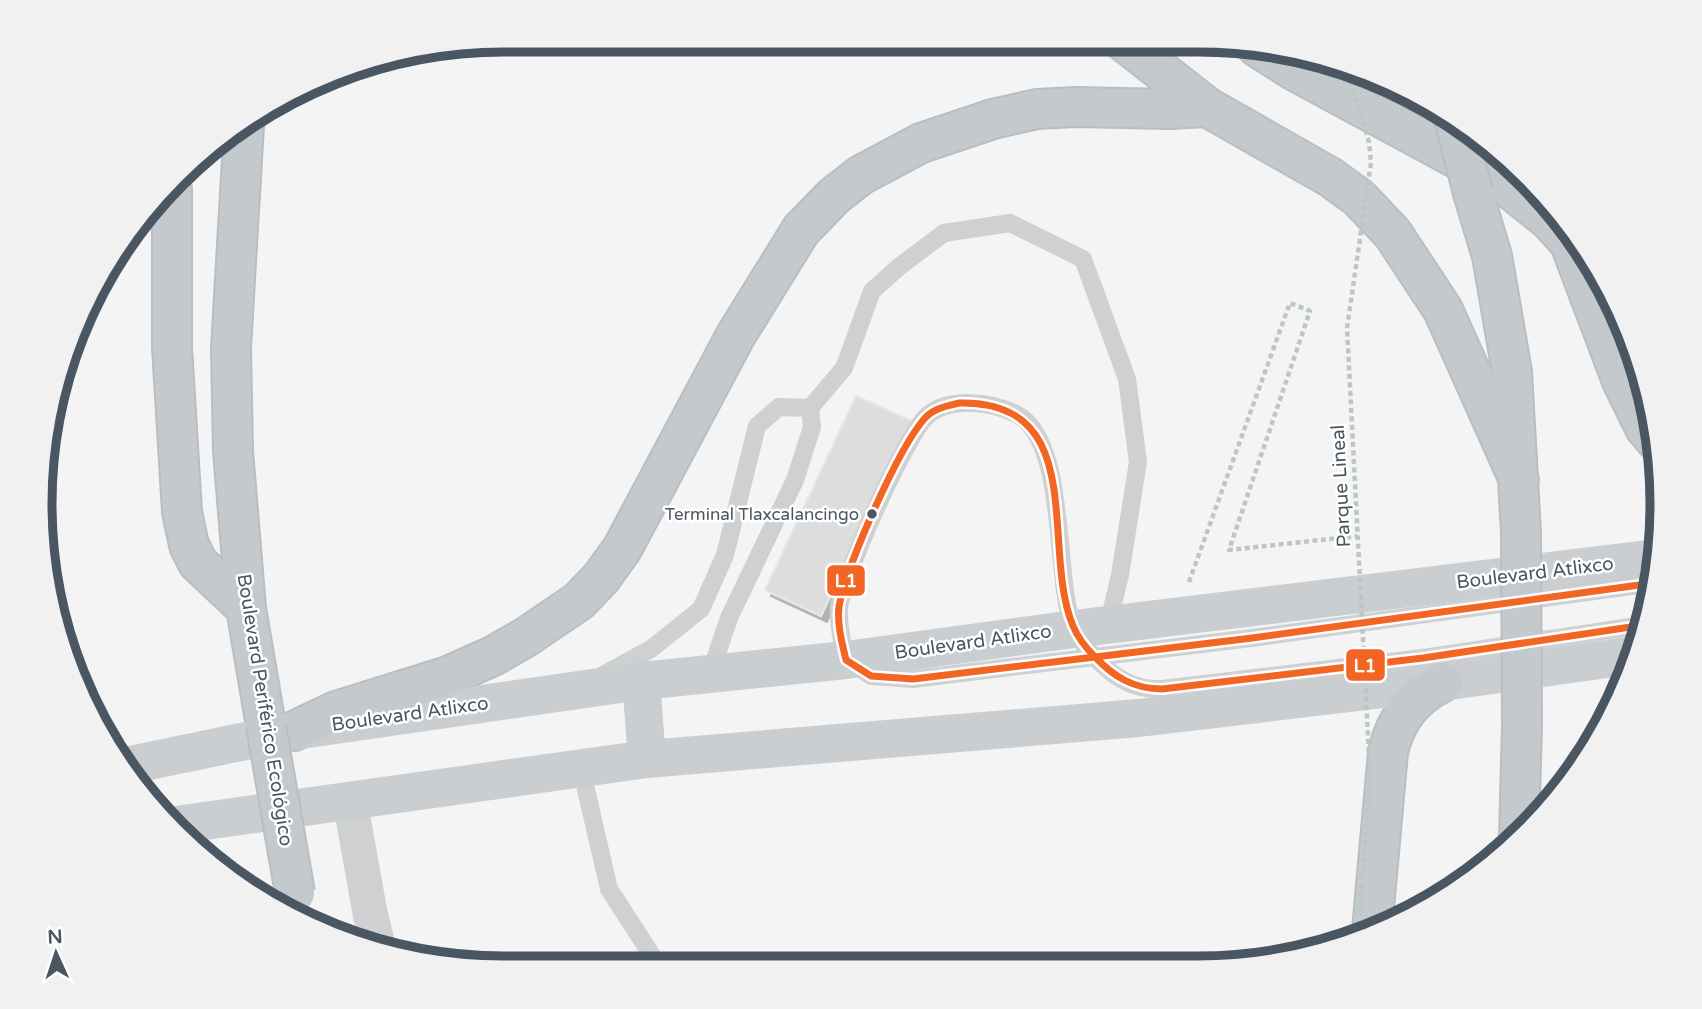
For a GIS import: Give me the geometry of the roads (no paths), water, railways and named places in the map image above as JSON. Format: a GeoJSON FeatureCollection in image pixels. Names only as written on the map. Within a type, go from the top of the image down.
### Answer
{"type":"FeatureCollection","features":[{"type":"Feature","properties":{"kind":"highway"},"geometry":{"type":"LineString","coordinates":[[1137,52],[1207,107],[1330,177],[1359,198],[1393,234],[1443,310],[1519,480]]}},
{"type":"Feature","properties":{"kind":"highway"},"geometry":{"type":"LineString","coordinates":[[1276,59],[1504,184],[1548,219]]}},
{"type":"Feature","properties":{"kind":"highway"},"geometry":{"type":"LineString","coordinates":[[294,731],[336,711],[449,676],[493,656],[579,601],[601,578],[622,549],[736,335],[779,262],[801,230],[834,196],[861,175],[921,143],[993,119],[1037,109],[1207,107]]}},
{"type":"Feature","properties":{"kind":"highway","name":"Boulevard Periférico Ecológico"},"geometry":{"type":"LineString","coordinates":[[243,136],[231,348],[233,451],[246,608],[297,905]]}},
{"type":"Feature","properties":{"kind":"highway"},"geometry":{"type":"LineString","coordinates":[[1458,136],[1492,256],[1512,372],[1521,531],[1519,821]]}},
{"type":"Feature","properties":{"kind":"highway"},"geometry":{"type":"LineString","coordinates":[[172,199],[172,347],[182,512],[189,545],[198,563],[246,608]]}},
{"type":"Feature","properties":{"kind":"highway"},"geometry":{"type":"LineString","coordinates":[[1575,256],[1622,381],[1642,420]]}},
{"type":"Feature","properties":{"kind":"highway"},"geometry":{"type":"LineString","coordinates":[[1366,921],[1391,738],[1396,725],[1414,700],[1443,681]]}},
{"type":"Feature","properties":{"kind":"main road","name":"Boulevard Atlixco"},"geometry":{"type":"LineString","coordinates":[[135,764],[294,731],[641,681],[1092,637],[1192,614],[1646,559]]}},
{"type":"Feature","properties":{"kind":"main road"},"geometry":{"type":"LineString","coordinates":[[185,824],[647,759],[1139,718],[1443,681],[1624,656]]}},
{"type":"Feature","properties":{"kind":"main road"},"geometry":{"type":"LineString","coordinates":[[641,681],[647,759]]}},
{"type":"Feature","properties":{"kind":"street"},"geometry":{"type":"LineString","coordinates":[[350,801],[376,938]]}},
{"type":"Feature","properties":{"kind":"lane"},"geometry":{"type":"LineString","coordinates":[[710,674],[729,618],[796,480],[812,427],[810,408],[844,368],[872,291],[944,233],[1010,223],[1083,259],[1127,379],[1138,462],[1120,575],[1092,637]]}},
{"type":"Feature","properties":{"kind":"lane"},"geometry":{"type":"LineString","coordinates":[[846,660],[839,623],[839,605],[877,507],[914,434],[927,416],[942,407],[961,402],[982,404],[1018,415],[1029,425],[1044,450],[1052,482],[1067,606],[1126,682],[1150,689],[1423,658],[1632,627]]}},
{"type":"Feature","properties":{"kind":"lane"},"geometry":{"type":"LineString","coordinates":[[575,690],[651,649],[701,609],[725,555],[757,426],[779,407],[810,408]]}},
{"type":"Feature","properties":{"kind":"lane"},"geometry":{"type":"LineString","coordinates":[[1092,637],[1642,584]]}},
{"type":"Feature","properties":{"kind":"lane"},"geometry":{"type":"LineString","coordinates":[[581,768],[608,889],[652,956]]}},
{"type":"Feature","properties":{"kind":"place","name":"Terminal Tlaxcalancingo"},"geometry":{"type":"Point","coordinates":[872,514]}}]}
